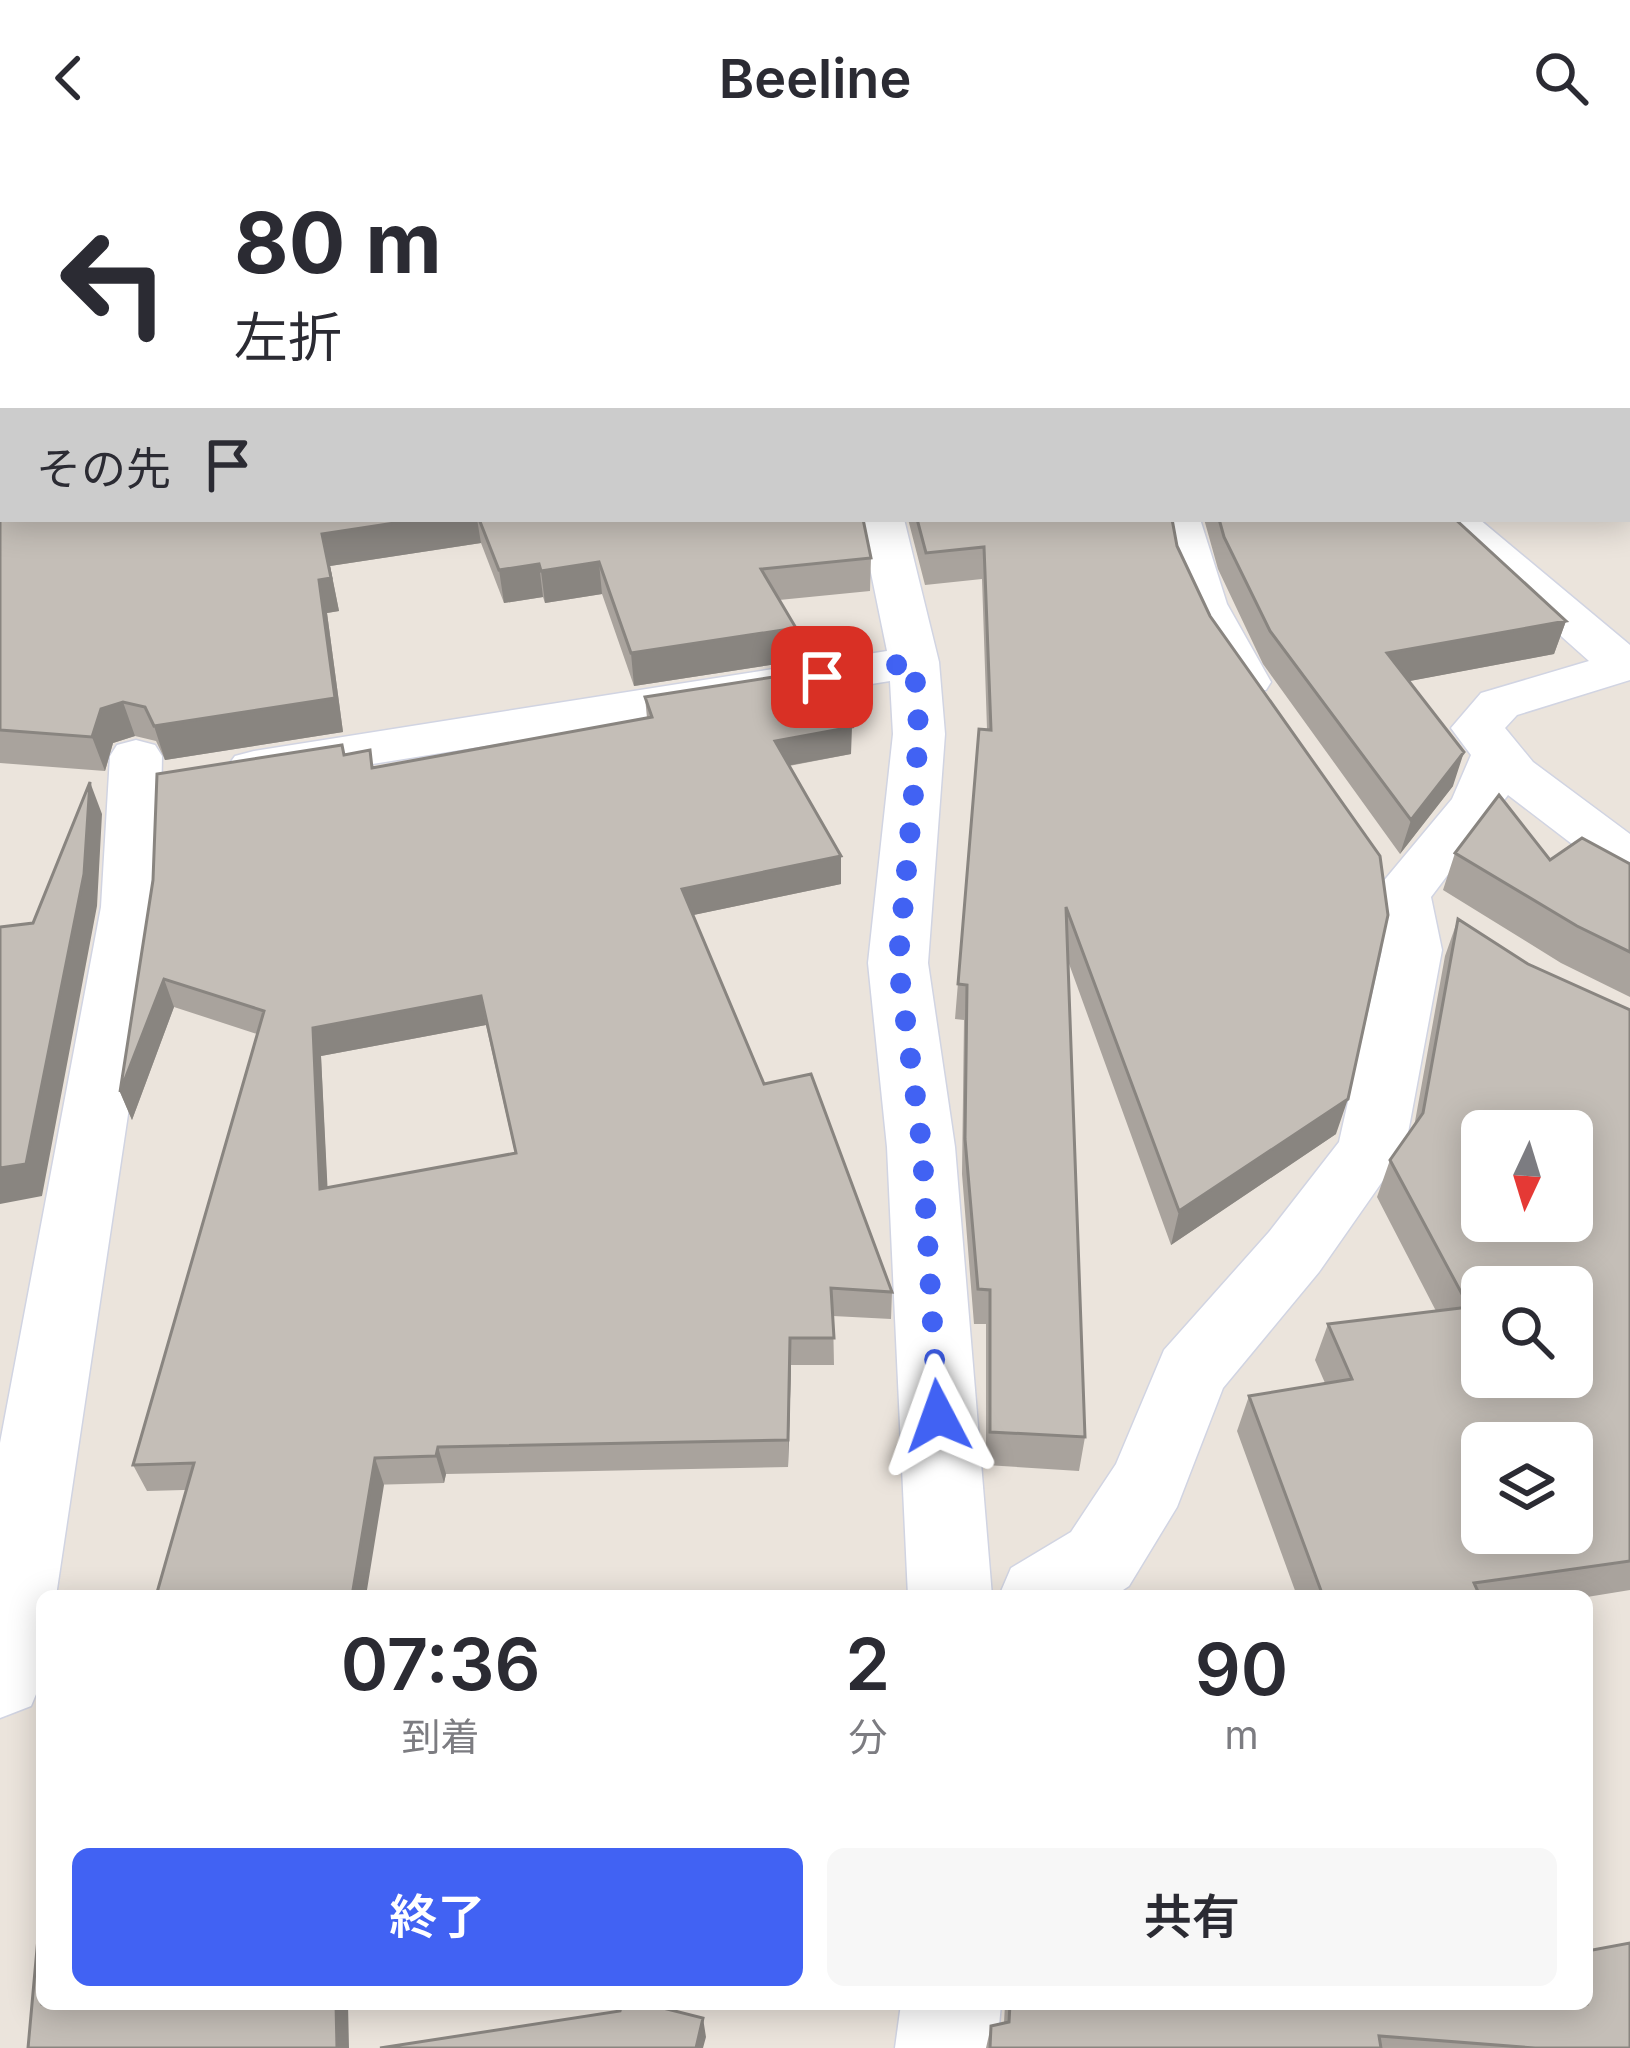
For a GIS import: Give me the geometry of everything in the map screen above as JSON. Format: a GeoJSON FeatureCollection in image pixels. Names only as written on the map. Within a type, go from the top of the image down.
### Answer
{"type":"FeatureCollection","features":[{"type":"Feature","properties":{"kind":"street"},"geometry":{"type":"LineString","coordinates":[[883,522],[914,662],[919,734],[898,963],[922,1147],[950,1590]]}},
{"type":"Feature","properties":{"kind":"street"},"geometry":{"type":"LineString","coordinates":[[1456,522],[1628,663]]}},
{"type":"Feature","properties":{"kind":"street"},"geometry":{"type":"LineString","coordinates":[[0,1676],[130,907],[165,774],[914,662]]}},
{"type":"Feature","properties":{"kind":"street"},"geometry":{"type":"LineString","coordinates":[[1628,663],[1499,704],[1477,728],[1514,773],[1630,861]]}},
{"type":"Feature","properties":{"kind":"street"},"geometry":{"type":"LineString","coordinates":[[1388,876],[1477,804],[1498,754]]}},
{"type":"Feature","properties":{"kind":"street"},"geometry":{"type":"LineString","coordinates":[[1388,876],[1460,932]]}},
{"type":"Feature","properties":{"kind":"street"},"geometry":{"type":"LineString","coordinates":[[1050,1590],[1100,1558],[1149,1482],[1191,1372],[1294,1252],[1371,1148],[1412,950],[1388,876]]}},
{"type":"Feature","properties":{"kind":"street"},"geometry":{"type":"LineString","coordinates":[[946,2048],[950,2010]]}},
{"type":"Feature","properties":{"kind":"lane"},"geometry":{"type":"LineString","coordinates":[[1184,522],[1194,578],[1227,646],[1280,723]]}},
{"type":"Feature","properties":{"kind":"building"},"geometry":{"type":"Polygon","coordinates":[[[0,522],[401,522],[322,534],[331,578],[319,580],[335,698],[154,726],[145,707],[123,702],[101,709],[92,737],[0,730],[0,522]]]}},
{"type":"Feature","properties":{"kind":"building"},"geometry":{"type":"Polygon","coordinates":[[[480,522],[864,522],[871,558],[761,569],[796,628],[631,653],[599,562],[541,571],[539,564],[499,570],[480,522]]]}},
{"type":"Feature","properties":{"kind":"building"},"geometry":{"type":"Polygon","coordinates":[[[918,522],[1173,522],[1177,546],[1210,616],[1380,856],[1388,915],[1348,1099],[1179,1211],[1066,907],[1085,1437],[990,1432],[990,1290],[978,1289],[965,1139],[967,985],[958,984],[979,729],[991,730],[984,547],[926,553],[918,522]]]}},
{"type":"Feature","properties":{"kind":"building"},"geometry":{"type":"Polygon","coordinates":[[[1220,522],[1458,522],[1566,621],[1387,653],[1464,752],[1411,820],[1270,631],[1220,522]]]}},
{"type":"Feature","properties":{"kind":"building"},"geometry":{"type":"Polygon","coordinates":[[[818,670],[852,727],[775,741],[841,856],[682,889],[764,1084],[811,1074],[892,1292],[831,1288],[834,1338],[790,1338],[788,1440],[438,1447],[436,1456],[375,1458],[353,1590],[158,1590],[194,1463],[133,1465],[264,1011],[164,979],[120,1092],[153,880],[157,774],[342,745],[344,755],[370,750],[372,768],[652,717],[645,697],[818,670]],[[481,996],[313,1028],[320,1189],[516,1153],[481,996]]]}},
{"type":"Feature","properties":{"kind":"building"},"geometry":{"type":"Polygon","coordinates":[[[90,782],[84,874],[26,1164],[0,1168],[0,927],[33,923],[90,782]]]}},
{"type":"Feature","properties":{"kind":"building"},"geometry":{"type":"Polygon","coordinates":[[[1499,795],[1550,860],[1582,838],[1630,864],[1630,952],[1455,853],[1499,795]]]}},
{"type":"Feature","properties":{"kind":"building"},"geometry":{"type":"Polygon","coordinates":[[[1458,919],[1528,964],[1630,1010],[1630,1561],[1474,1583],[1477,1590],[1321,1590],[1249,1396],[1352,1379],[1328,1324],[1461,1308],[1461,1398],[1593,1398],[1593,1266],[1461,1266],[1461,1292],[1390,1160],[1423,1113],[1458,919]]]}},
{"type":"Feature","properties":{"kind":"building"},"geometry":{"type":"Polygon","coordinates":[[[1630,1943],[1630,2048],[1535,2048],[1379,2036],[1381,2048],[990,2048],[991,2026],[1009,2022],[1010,2010],[1593,2010],[1593,1950],[1630,1943]]]}},
{"type":"Feature","properties":{"kind":"building"},"geometry":{"type":"Polygon","coordinates":[[[36,1960],[36,2010],[336,2010],[337,2048],[28,2048],[36,1960]]]}},
{"type":"Feature","properties":{"kind":"building"},"geometry":{"type":"Polygon","coordinates":[[[671,2010],[703,2018],[696,2048],[380,2048],[620,2011],[671,2010]]]}},
{"type":"Feature","properties":{"kind":"route"},"geometry":{"type":"LineString","coordinates":[[822,677],[914,662],[919,734],[898,963],[922,1147],[938,1416]]}}]}
